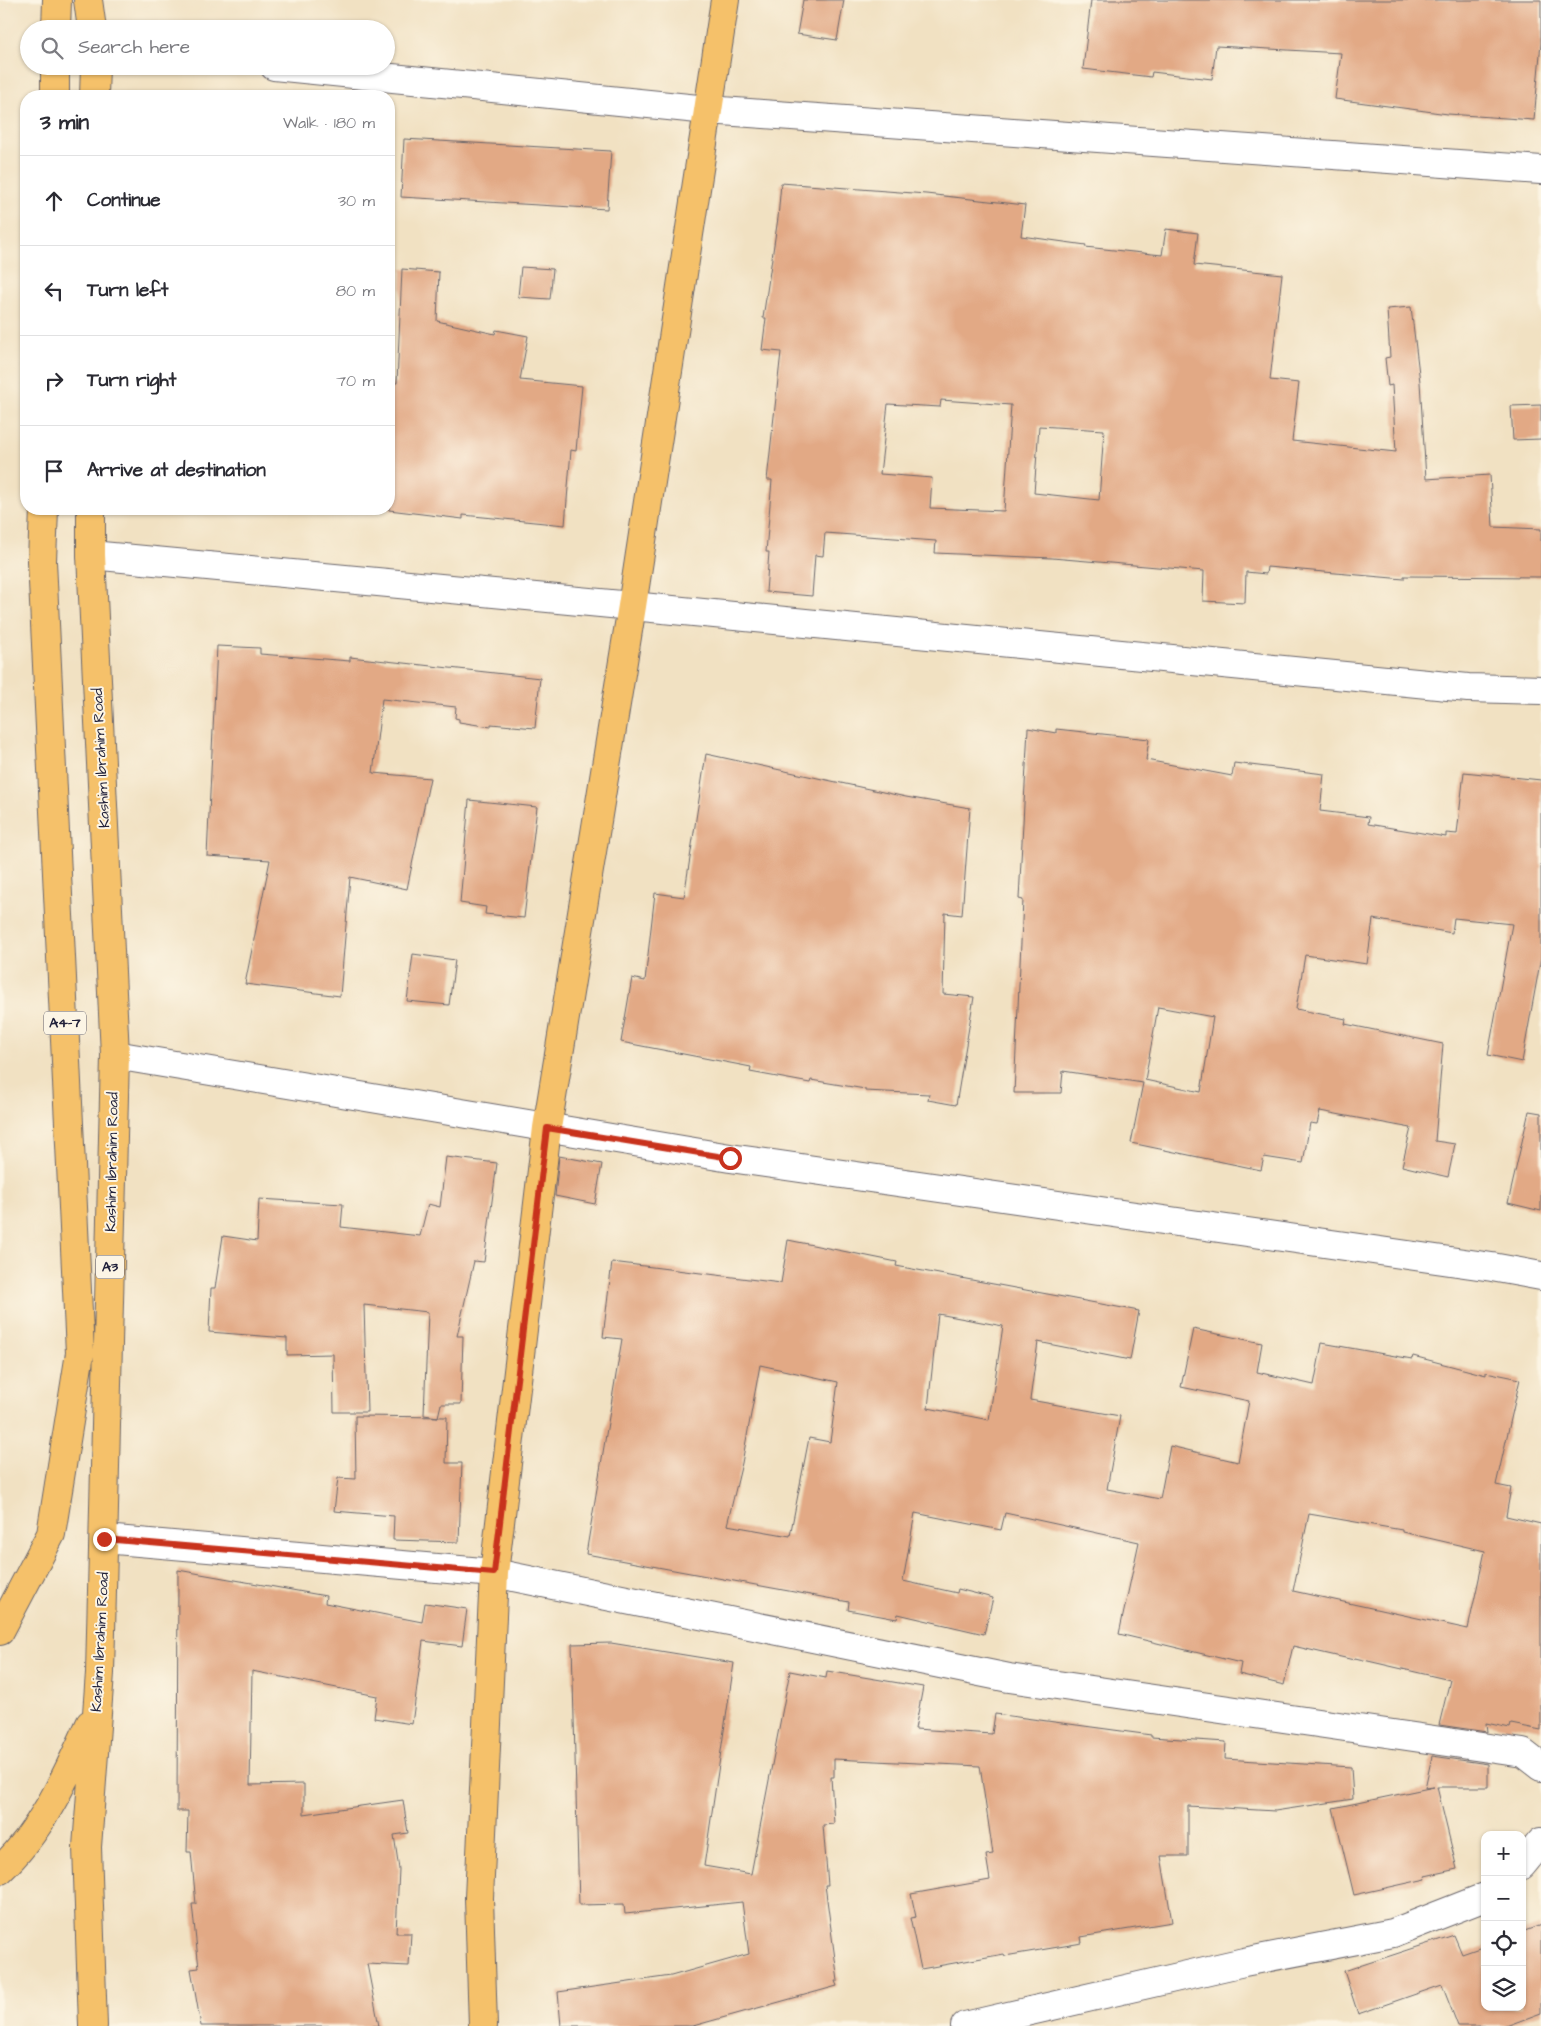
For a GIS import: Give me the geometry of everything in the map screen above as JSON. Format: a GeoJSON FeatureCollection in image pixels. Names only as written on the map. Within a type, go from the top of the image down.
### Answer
{"type":"FeatureCollection","features":[{"type":"Feature","properties":{"kind":"main road"},"geometry":{"type":"LineString","coordinates":[[56,20],[57,0]]}},
{"type":"Feature","properties":{"kind":"main road"},"geometry":{"type":"LineString","coordinates":[[88,0],[91,20]]}},
{"type":"Feature","properties":{"kind":"main road"},"geometry":{"type":"LineString","coordinates":[[483,2026],[479,1898],[494,1573],[547,1128],[632,606],[725,0]]}},
{"type":"Feature","properties":{"kind":"main road"},"geometry":{"type":"LineString","coordinates":[[54,90],[55,75]]}},
{"type":"Feature","properties":{"kind":"main road"},"geometry":{"type":"LineString","coordinates":[[94,75],[94,90]]}},
{"type":"Feature","properties":{"kind":"main road","name":"A4-7"},"geometry":{"type":"LineString","coordinates":[[0,1631],[52,1534],[80,1353],[42,561],[44,515]]}},
{"type":"Feature","properties":{"kind":"main road","name":"Kashim Ibrahim Road"},"geometry":{"type":"LineString","coordinates":[[91,515],[91,556],[115,1055],[100,1673],[87,1847],[93,2026]]}},
{"type":"Feature","properties":{"kind":"main road"},"geometry":{"type":"LineString","coordinates":[[0,1870],[16,1855],[53,1802],[97,1710]]}},
{"type":"Feature","properties":{"kind":"street"},"geometry":{"type":"LineString","coordinates":[[363,75],[708,110],[1541,170]]}},
{"type":"Feature","properties":{"kind":"street"},"geometry":{"type":"LineString","coordinates":[[91,556],[632,606],[1468,688],[1541,690]]}},
{"type":"Feature","properties":{"kind":"street"},"geometry":{"type":"LineString","coordinates":[[115,1055],[730,1158],[1492,1267],[1541,1276]]}},
{"type":"Feature","properties":{"kind":"street"},"geometry":{"type":"LineString","coordinates":[[104,1539],[494,1573],[1009,1678],[1523,1753],[1541,1767]]}},
{"type":"Feature","properties":{"kind":"street"},"geometry":{"type":"LineString","coordinates":[[1526,1860],[1541,1842]]}},
{"type":"Feature","properties":{"kind":"street"},"geometry":{"type":"LineString","coordinates":[[965,2026],[1244,1962],[1393,1933],[1481,1899]]}},
{"type":"Feature","properties":{"kind":"building"},"geometry":{"type":"Polygon","coordinates":[[[803,0],[844,0],[837,40],[797,34],[803,0]]]}},
{"type":"Feature","properties":{"kind":"building"},"geometry":{"type":"Polygon","coordinates":[[[1091,0],[1541,0],[1541,43],[1534,120],[1448,114],[1335,99],[1341,53],[1216,46],[1212,79],[1152,72],[1151,77],[1083,69],[1091,0]]]}},
{"type":"Feature","properties":{"kind":"building"},"geometry":{"type":"Polygon","coordinates":[[[404,139],[611,151],[607,209],[401,197],[404,139]]]}},
{"type":"Feature","properties":{"kind":"building"},"geometry":{"type":"Polygon","coordinates":[[[781,183],[926,194],[1025,205],[1021,236],[1086,245],[1085,247],[1162,255],[1166,229],[1198,233],[1194,265],[1282,274],[1270,380],[1299,383],[1292,441],[1396,452],[1392,385],[1388,386],[1385,358],[1390,357],[1387,309],[1411,307],[1420,382],[1426,479],[1490,475],[1493,527],[1541,529],[1541,577],[1404,576],[1404,579],[1267,567],[1266,574],[1246,572],[1245,603],[1203,601],[1204,571],[1052,558],[935,553],[936,541],[825,533],[823,556],[815,555],[812,596],[766,592],[769,552],[766,552],[772,480],[767,480],[781,352],[762,350],[766,318],[763,318],[778,218],[781,183]],[[941,400],[940,407],[888,404],[880,474],[932,478],[930,508],[1004,511],[1011,405],[941,400]],[[1039,426],[1034,493],[1099,500],[1104,430],[1039,426]]]}},
{"type":"Feature","properties":{"kind":"building"},"geometry":{"type":"Polygon","coordinates":[[[521,267],[553,269],[550,299],[518,297],[521,267]]]}},
{"type":"Feature","properties":{"kind":"building"},"geometry":{"type":"Polygon","coordinates":[[[402,269],[439,272],[437,321],[495,334],[496,330],[528,336],[520,380],[582,386],[576,451],[571,450],[565,525],[463,515],[463,519],[395,511],[395,383],[397,383],[402,269]]]}},
{"type":"Feature","properties":{"kind":"building"},"geometry":{"type":"Polygon","coordinates":[[[1541,405],[1541,439],[1513,440],[1511,406],[1541,405]]]}},
{"type":"Feature","properties":{"kind":"building"},"geometry":{"type":"Polygon","coordinates":[[[217,646],[260,648],[260,654],[350,661],[350,657],[540,678],[535,728],[491,724],[491,727],[459,722],[459,719],[455,718],[456,707],[382,699],[373,773],[430,778],[407,889],[350,877],[340,996],[245,984],[270,860],[207,856],[217,646]]]}},
{"type":"Feature","properties":{"kind":"building"},"geometry":{"type":"Polygon","coordinates":[[[1028,728],[1056,733],[1056,729],[1149,739],[1146,760],[1232,776],[1234,763],[1324,774],[1320,811],[1369,817],[1368,824],[1446,837],[1446,833],[1457,834],[1464,772],[1541,780],[1541,957],[1522,1062],[1488,1055],[1512,924],[1454,918],[1452,933],[1373,919],[1367,964],[1305,955],[1296,1009],[1346,1019],[1345,1024],[1443,1044],[1435,1141],[1455,1144],[1448,1177],[1402,1166],[1411,1128],[1320,1111],[1317,1124],[1310,1123],[1303,1163],[1264,1157],[1261,1170],[1131,1143],[1143,1083],[1063,1071],[1061,1093],[1014,1093],[1023,900],[1019,899],[1028,728]],[[1158,1007],[1145,1080],[1201,1092],[1213,1017],[1158,1007]]]}},
{"type":"Feature","properties":{"kind":"building"},"geometry":{"type":"Polygon","coordinates":[[[706,754],[906,797],[970,808],[962,915],[945,913],[943,994],[974,997],[956,1105],[928,1100],[929,1094],[865,1091],[865,1089],[811,1080],[810,1083],[750,1072],[751,1067],[621,1042],[632,978],[645,981],[655,893],[684,897],[706,754]]]}},
{"type":"Feature","properties":{"kind":"building"},"geometry":{"type":"Polygon","coordinates":[[[469,800],[537,807],[524,918],[485,914],[486,907],[460,903],[469,800]]]}},
{"type":"Feature","properties":{"kind":"building"},"geometry":{"type":"Polygon","coordinates":[[[413,954],[455,960],[449,1005],[407,1001],[413,954]]]}},
{"type":"Feature","properties":{"kind":"building"},"geometry":{"type":"Polygon","coordinates":[[[1529,1111],[1541,1113],[1541,1211],[1508,1203],[1529,1111]]]}},
{"type":"Feature","properties":{"kind":"building"},"geometry":{"type":"Polygon","coordinates":[[[559,1156],[602,1164],[595,1204],[555,1196],[559,1156]]]}},
{"type":"Feature","properties":{"kind":"building"},"geometry":{"type":"Polygon","coordinates":[[[446,1157],[497,1163],[484,1262],[474,1261],[457,1336],[463,1336],[461,1404],[441,1404],[438,1417],[424,1415],[428,1312],[364,1305],[367,1412],[334,1412],[333,1354],[287,1355],[287,1338],[209,1332],[211,1288],[215,1288],[223,1236],[257,1241],[259,1199],[343,1204],[341,1227],[420,1236],[428,1204],[440,1207],[446,1157]]]}},
{"type":"Feature","properties":{"kind":"building"},"geometry":{"type":"Polygon","coordinates":[[[788,1240],[897,1262],[896,1266],[1139,1311],[1130,1360],[1038,1342],[1030,1400],[1120,1416],[1107,1489],[1160,1499],[1170,1446],[1238,1462],[1249,1401],[1181,1387],[1193,1329],[1262,1343],[1257,1372],[1314,1385],[1322,1343],[1412,1359],[1413,1356],[1486,1375],[1486,1372],[1520,1379],[1496,1485],[1511,1488],[1506,1516],[1541,1524],[1541,1730],[1511,1724],[1510,1728],[1486,1723],[1487,1732],[1439,1725],[1450,1680],[1355,1658],[1354,1660],[1293,1646],[1284,1685],[1239,1674],[1241,1663],[1119,1634],[1139,1542],[1005,1513],[1001,1530],[915,1513],[903,1581],[957,1593],[958,1589],[993,1598],[984,1634],[898,1614],[897,1619],[848,1610],[849,1602],[586,1554],[622,1339],[603,1337],[612,1262],[781,1283],[788,1240]],[[938,1314],[928,1408],[989,1420],[1003,1326],[938,1314]],[[760,1365],[742,1463],[727,1525],[790,1536],[809,1438],[830,1442],[838,1382],[760,1365]],[[1309,1514],[1293,1591],[1468,1629],[1485,1551],[1402,1532],[1402,1530],[1309,1514]]]}},
{"type":"Feature","properties":{"kind":"building"},"geometry":{"type":"Polygon","coordinates":[[[355,1416],[447,1417],[446,1463],[462,1463],[459,1542],[393,1540],[394,1516],[334,1511],[338,1478],[356,1479],[355,1416]]]}},
{"type":"Feature","properties":{"kind":"building"},"geometry":{"type":"Polygon","coordinates":[[[178,1570],[326,1596],[325,1603],[422,1622],[425,1603],[467,1609],[462,1646],[423,1641],[412,1724],[374,1718],[377,1696],[252,1671],[250,1785],[304,1784],[304,1814],[403,1800],[408,1833],[394,1835],[399,1869],[396,1933],[411,1933],[409,1966],[367,1964],[379,2026],[201,2026],[191,1969],[199,1968],[192,1904],[196,1904],[191,1852],[187,1852],[188,1811],[177,1811],[178,1570]]]}},
{"type":"Feature","properties":{"kind":"building"},"geometry":{"type":"Polygon","coordinates":[[[611,1643],[734,1663],[704,1866],[751,1874],[790,1671],[826,1678],[827,1671],[923,1687],[915,1729],[992,1734],[995,1714],[1151,1735],[1151,1737],[1226,1742],[1225,1759],[1351,1767],[1353,1799],[1275,1811],[1188,1806],[1188,1856],[1161,1856],[1172,1922],[1081,1937],[1082,1943],[1005,1956],[1004,1954],[921,1969],[910,1918],[916,1917],[911,1894],[990,1880],[986,1855],[993,1854],[980,1766],[834,1759],[834,1777],[831,1777],[834,1824],[823,1825],[828,1885],[825,1885],[838,1981],[835,1981],[837,1986],[693,2026],[561,2026],[558,1992],[671,1976],[749,1954],[742,1902],[625,1914],[624,1904],[579,1905],[572,1644],[611,1643]]]}},
{"type":"Feature","properties":{"kind":"building"},"geometry":{"type":"Polygon","coordinates":[[[1432,1756],[1488,1764],[1488,1787],[1437,1787],[1457,1869],[1425,1876],[1426,1879],[1354,1895],[1333,1808],[1434,1787],[1425,1788],[1432,1756]]]}},
{"type":"Feature","properties":{"kind":"building"},"geometry":{"type":"Polygon","coordinates":[[[1541,1925],[1541,2013],[1506,2026],[1458,2026],[1442,1985],[1358,2014],[1344,1971],[1454,1935],[1462,1954],[1481,1947],[1481,2011],[1526,2011],[1526,1931],[1541,1925]]]}},
{"type":"Feature","properties":{"kind":"route"},"geometry":{"type":"LineString","coordinates":[[104,1539],[494,1573],[547,1128],[730,1158]]}}]}
